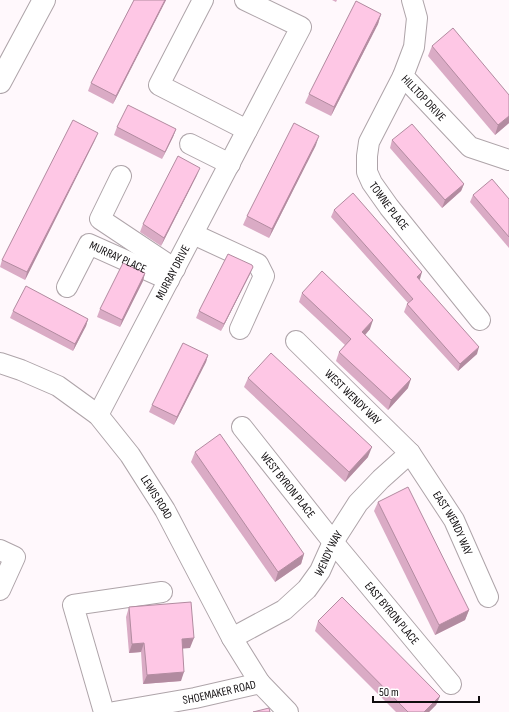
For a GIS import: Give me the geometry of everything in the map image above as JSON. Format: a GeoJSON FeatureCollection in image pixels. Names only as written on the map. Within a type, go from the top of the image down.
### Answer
{"type":"FeatureCollection","features":[{"type":"Feature","properties":{"kind":"main road"},"geometry":{"type":"LineString","coordinates":[[3,70],[44,0]]}},
{"type":"Feature","properties":{"kind":"street"},"geometry":{"type":"LineString","coordinates":[[203,0],[159,85],[247,130]]}},
{"type":"Feature","properties":{"kind":"street","name":"MURRAY DRIVE"},"geometry":{"type":"LineString","coordinates":[[98,415],[302,27],[245,0]]}},
{"type":"Feature","properties":{"kind":"street","name":"HILLTOP DRIVE"},"geometry":{"type":"LineString","coordinates":[[412,0],[417,18],[414,47],[403,76],[470,147],[509,160]]}},
{"type":"Feature","properties":{"kind":"street","name":"TOWNE PLACE"},"geometry":{"type":"LineString","coordinates":[[403,76],[369,142],[367,172],[372,183],[389,207],[480,320]]}},
{"type":"Feature","properties":{"kind":"street"},"geometry":{"type":"LineString","coordinates":[[190,144],[230,164]]}},
{"type":"Feature","properties":{"kind":"street"},"geometry":{"type":"LineString","coordinates":[[121,176],[100,219],[172,275]]}},
{"type":"Feature","properties":{"kind":"street"},"geometry":{"type":"LineString","coordinates":[[193,234],[258,264],[264,276],[240,329]]}},
{"type":"Feature","properties":{"kind":"street","name":"MURRAY PLACE"},"geometry":{"type":"LineString","coordinates":[[67,287],[89,244],[172,275]]}},
{"type":"Feature","properties":{"kind":"street","name":"WEST WENDY WAY"},"geometry":{"type":"LineString","coordinates":[[296,341],[410,453]]}},
{"type":"Feature","properties":{"kind":"street","name":"LEWIS ROAD"},"geometry":{"type":"LineString","coordinates":[[0,363],[21,370],[58,386],[98,415],[130,455],[165,510],[232,638],[260,683]]}},
{"type":"Feature","properties":{"kind":"street","name":"WEST BYRON PLACE"},"geometry":{"type":"LineString","coordinates":[[242,427],[333,542]]}},
{"type":"Feature","properties":{"kind":"street","name":"WENDY WAY"},"geometry":{"type":"LineString","coordinates":[[232,638],[284,610],[307,589],[320,571],[333,542],[358,503],[381,479],[410,453]]}},
{"type":"Feature","properties":{"kind":"street","name":"EAST WENDY WAY"},"geometry":{"type":"LineString","coordinates":[[410,453],[454,520],[488,596]]}},
{"type":"Feature","properties":{"kind":"street","name":"EAST BYRON PLACE"},"geometry":{"type":"LineString","coordinates":[[333,542],[451,684]]}},
{"type":"Feature","properties":{"kind":"street"},"geometry":{"type":"LineString","coordinates":[[0,550],[15,557],[0,590]]}},
{"type":"Feature","properties":{"kind":"street"},"geometry":{"type":"LineString","coordinates":[[104,712],[74,605],[162,592]]}},
{"type":"Feature","properties":{"kind":"street","name":"SHOEMAKER ROAD"},"geometry":{"type":"LineString","coordinates":[[114,712],[195,698],[260,683],[288,712]]}},
{"type":"Feature","properties":{"kind":"building"},"geometry":{"type":"Polygon","coordinates":[[[134,0],[165,0],[116,96],[91,83],[134,0]]]}},
{"type":"Feature","properties":{"kind":"building"},"geometry":{"type":"Polygon","coordinates":[[[356,1],[381,14],[334,107],[309,94],[356,1]]]}},
{"type":"Feature","properties":{"kind":"building"},"geometry":{"type":"Polygon","coordinates":[[[453,28],[509,95],[509,116],[498,125],[432,46],[453,28]]]}},
{"type":"Feature","properties":{"kind":"building"},"geometry":{"type":"Polygon","coordinates":[[[128,105],[176,129],[165,152],[117,127],[128,105]]]}},
{"type":"Feature","properties":{"kind":"building"},"geometry":{"type":"Polygon","coordinates":[[[73,120],[98,133],[27,272],[2,260],[73,120]]]}},
{"type":"Feature","properties":{"kind":"building"},"geometry":{"type":"Polygon","coordinates":[[[294,123],[319,136],[272,229],[247,216],[294,123]]]}},
{"type":"Feature","properties":{"kind":"building"},"geometry":{"type":"Polygon","coordinates":[[[412,124],[464,184],[445,200],[392,140],[412,124]]]}},
{"type":"Feature","properties":{"kind":"building"},"geometry":{"type":"Polygon","coordinates":[[[178,156],[200,168],[164,238],[143,224],[178,156]]]}},
{"type":"Feature","properties":{"kind":"building"},"geometry":{"type":"Polygon","coordinates":[[[492,179],[509,199],[509,237],[473,195],[492,179]]]}},
{"type":"Feature","properties":{"kind":"building"},"geometry":{"type":"Polygon","coordinates":[[[353,193],[422,272],[417,277],[479,347],[460,364],[407,304],[413,299],[334,210],[353,193]]]}},
{"type":"Feature","properties":{"kind":"building"},"geometry":{"type":"Polygon","coordinates":[[[228,254],[252,265],[253,267],[224,324],[199,311],[228,254]]]}},
{"type":"Feature","properties":{"kind":"building"},"geometry":{"type":"Polygon","coordinates":[[[123,263],[145,273],[122,320],[100,309],[123,263]]]}},
{"type":"Feature","properties":{"kind":"building"},"geometry":{"type":"Polygon","coordinates":[[[322,271],[373,320],[362,332],[411,379],[391,400],[339,352],[351,339],[302,293],[322,271]]]}},
{"type":"Feature","properties":{"kind":"building"},"geometry":{"type":"Polygon","coordinates":[[[26,286],[88,319],[75,344],[13,311],[26,286]]]}},
{"type":"Feature","properties":{"kind":"building"},"geometry":{"type":"Polygon","coordinates":[[[183,343],[208,355],[177,417],[152,405],[183,343]]]}},
{"type":"Feature","properties":{"kind":"building"},"geometry":{"type":"Polygon","coordinates":[[[271,353],[372,447],[349,472],[248,378],[271,353]]]}},
{"type":"Feature","properties":{"kind":"building"},"geometry":{"type":"Polygon","coordinates":[[[220,434],[304,554],[278,572],[195,452],[220,434]]]}},
{"type":"Feature","properties":{"kind":"building"},"geometry":{"type":"Polygon","coordinates":[[[408,487],[469,610],[439,625],[378,502],[408,487]]]}},
{"type":"Feature","properties":{"kind":"building"},"geometry":{"type":"Polygon","coordinates":[[[342,597],[440,696],[424,712],[408,712],[318,621],[342,597]]]}},
{"type":"Feature","properties":{"kind":"building"},"geometry":{"type":"Polygon","coordinates":[[[191,602],[194,638],[182,639],[184,672],[147,675],[144,643],[132,644],[129,607],[191,602]]]}},
{"type":"Feature","properties":{"kind":"building"},"geometry":{"type":"Polygon","coordinates":[[[269,708],[270,712],[253,712],[269,708]]]}}]}
